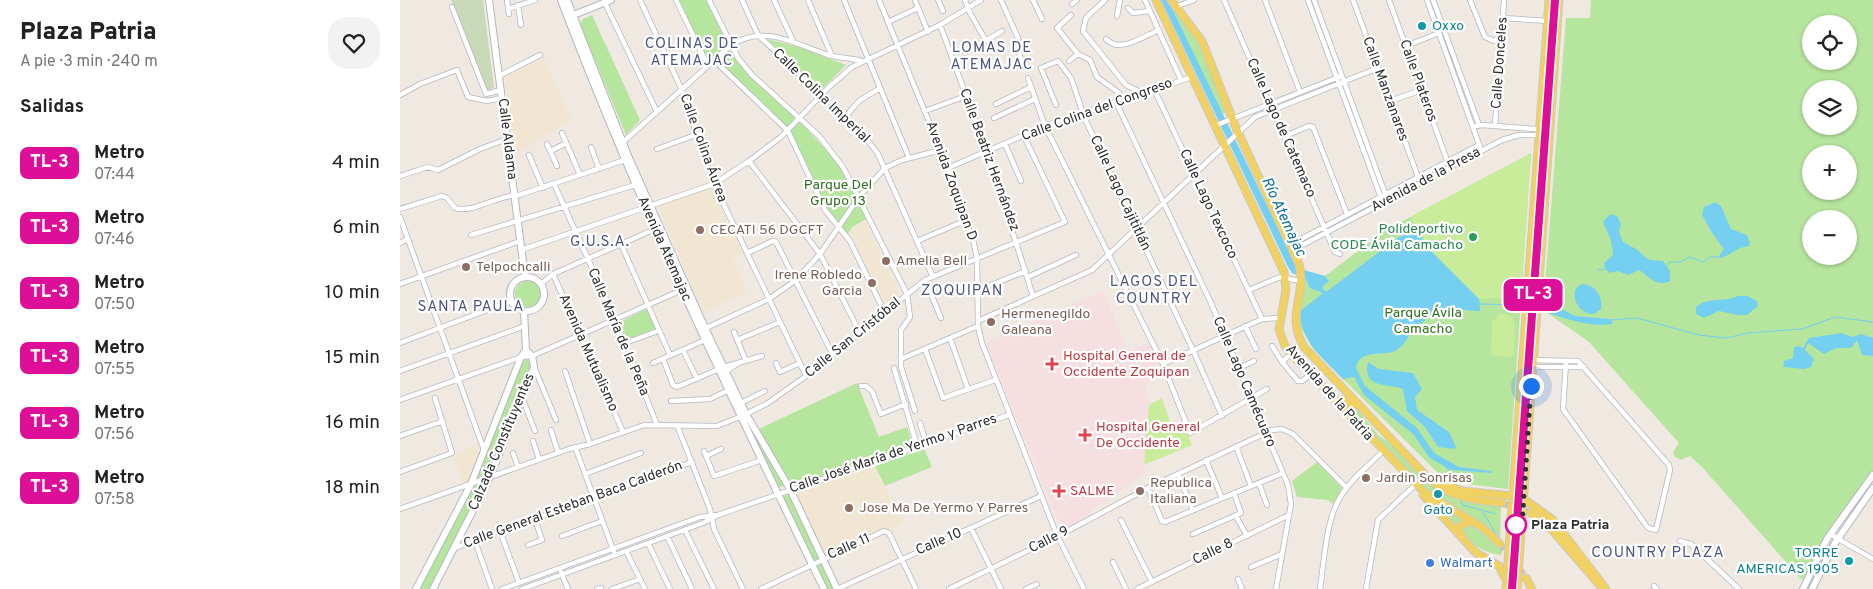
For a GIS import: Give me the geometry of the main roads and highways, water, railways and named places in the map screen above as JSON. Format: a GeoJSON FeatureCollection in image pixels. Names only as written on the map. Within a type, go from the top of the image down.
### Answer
{"type":"FeatureCollection","features":[{"type":"Feature","properties":{"kind":"main road","name":"Calle Aldama"},"geometry":{"type":"LineString","coordinates":[[489,0],[525,277]]}},
{"type":"Feature","properties":{"kind":"main road","name":"Avenida Atemajac"},"geometry":{"type":"LineString","coordinates":[[561,0],[570,16],[627,159],[703,329],[705,340],[723,369],[729,390],[790,490],[837,589]]}},
{"type":"Feature","properties":{"kind":"main road","name":"Avenida Atemajac"},"geometry":{"type":"LineString","coordinates":[[568,0],[570,16]]}},
{"type":"Feature","properties":{"kind":"main road","name":"Avenida de la Patria"},"geometry":{"type":"LineString","coordinates":[[1156,0],[1216,125],[1285,277],[1286,290],[1280,318],[1281,338],[1291,354],[1310,376],[1416,484],[1440,504],[1471,521],[1500,544]]}},
{"type":"Feature","properties":{"kind":"main road"},"geometry":{"type":"LineString","coordinates":[[1506,586],[1549,0]]}},
{"type":"Feature","properties":{"kind":"main road"},"geometry":{"type":"LineString","coordinates":[[1517,589],[1559,0]]}},
{"type":"Feature","properties":{"kind":"main road"},"geometry":{"type":"LineString","coordinates":[[570,16],[608,2]]}},
{"type":"Feature","properties":{"kind":"main road","name":"Avenida de la Patria"},"geometry":{"type":"LineString","coordinates":[[1173,3],[1202,41],[1236,133],[1291,247],[1301,277],[1295,314],[1299,339],[1309,353],[1438,487],[1452,494],[1473,500],[1502,503]]}},
{"type":"Feature","properties":{"kind":"main road"},"geometry":{"type":"LineString","coordinates":[[1549,9],[1552,19],[1558,22]]}},
{"type":"Feature","properties":{"kind":"main road","name":"Avenida Atemajac"},"geometry":{"type":"LineString","coordinates":[[627,159],[635,185],[648,207],[655,229],[682,290],[741,403],[762,460],[824,589]]}},
{"type":"Feature","properties":{"kind":"main road"},"geometry":{"type":"LineString","coordinates":[[525,277],[534,278],[541,284],[544,290],[543,301],[536,310],[524,312],[516,308],[511,300],[512,285],[525,277]]}},
{"type":"Feature","properties":{"kind":"main road"},"geometry":{"type":"LineString","coordinates":[[524,312],[526,350]]}},
{"type":"Feature","properties":{"kind":"main road","name":"Calzada Constituyentes"},"geometry":{"type":"LineString","coordinates":[[416,589],[471,484],[521,357],[526,350],[532,356],[534,367],[490,477],[433,589]]}},
{"type":"Feature","properties":{"kind":"main road"},"geometry":{"type":"LineString","coordinates":[[1340,407],[1341,400],[1347,400],[1377,430],[1398,447]]}},
{"type":"Feature","properties":{"kind":"main road"},"geometry":{"type":"LineString","coordinates":[[1516,455],[1518,448],[1524,447],[1526,471]]}},
{"type":"Feature","properties":{"kind":"main road"},"geometry":{"type":"LineString","coordinates":[[1420,470],[1438,482],[1456,489],[1513,496]]}},
{"type":"Feature","properties":{"kind":"main road"},"geometry":{"type":"LineString","coordinates":[[1803,589],[1829,537],[1873,475]]}},
{"type":"Feature","properties":{"kind":"main road"},"geometry":{"type":"LineString","coordinates":[[1416,484],[1431,506],[1475,552],[1499,566],[1506,586]]}},
{"type":"Feature","properties":{"kind":"main road"},"geometry":{"type":"LineString","coordinates":[[1812,589],[1838,538],[1873,488]]}},
{"type":"Feature","properties":{"kind":"main road"},"geometry":{"type":"LineString","coordinates":[[1524,499],[1554,520],[1604,589]]}},
{"type":"Feature","properties":{"kind":"main road"},"geometry":{"type":"LineString","coordinates":[[1531,513],[1552,530],[1604,589]]}},
{"type":"Feature","properties":{"kind":"main road"},"geometry":{"type":"LineString","coordinates":[[1471,521],[1462,524],[1459,532],[1478,553],[1490,559],[1499,560],[1509,554]]}},
{"type":"Feature","properties":{"kind":"main road"},"geometry":{"type":"LineString","coordinates":[[1829,537],[1829,554]]}},
{"type":"Feature","properties":{"kind":"main road"},"geometry":{"type":"LineString","coordinates":[[1526,578],[1532,589]]}},
{"type":"Feature","properties":{"kind":"water"},"geometry":{"type":"Polygon","coordinates":[[[1161,0],[1168,0],[1297,268],[1325,276],[1329,281],[1322,287],[1326,292],[1415,225],[1429,249],[1479,299],[1480,311],[1441,310],[1418,326],[1398,349],[1389,353],[1366,355],[1358,362],[1356,368],[1365,386],[1417,428],[1434,453],[1459,467],[1491,471],[1492,473],[1451,470],[1430,458],[1413,434],[1364,395],[1354,377],[1343,379],[1321,357],[1309,341],[1301,323],[1299,312],[1323,293],[1310,288],[1306,279],[1292,273],[1288,267],[1161,0]]]}},
{"type":"Feature","properties":{"kind":"water"},"geometry":{"type":"Polygon","coordinates":[[[1715,202],[1721,206],[1731,229],[1747,235],[1750,243],[1749,246],[1740,248],[1722,258],[1719,256],[1724,249],[1702,215],[1704,207],[1715,202]]]}},
{"type":"Feature","properties":{"kind":"water"},"geometry":{"type":"Polygon","coordinates":[[[1610,214],[1617,216],[1621,224],[1619,232],[1623,242],[1636,249],[1649,260],[1663,261],[1670,271],[1670,281],[1665,283],[1657,282],[1639,270],[1628,275],[1617,271],[1610,273],[1605,269],[1604,263],[1613,255],[1611,240],[1603,222],[1610,214]]]}},
{"type":"Feature","properties":{"kind":"water"},"geometry":{"type":"Polygon","coordinates":[[[1584,284],[1592,287],[1600,296],[1601,309],[1594,314],[1589,314],[1582,310],[1575,299],[1575,290],[1579,285],[1584,284]]]}},
{"type":"Feature","properties":{"kind":"water"},"geometry":{"type":"Polygon","coordinates":[[[1737,296],[1747,296],[1757,301],[1758,306],[1747,315],[1719,311],[1704,318],[1696,314],[1696,307],[1701,304],[1737,296]]]}},
{"type":"Feature","properties":{"kind":"water"},"geometry":{"type":"Polygon","coordinates":[[[1551,299],[1559,300],[1558,307],[1575,316],[1611,319],[1613,324],[1581,323],[1549,313],[1548,303],[1551,299]]]}},
{"type":"Feature","properties":{"kind":"water"},"geometry":{"type":"Polygon","coordinates":[[[1841,333],[1852,337],[1861,334],[1873,338],[1873,356],[1862,355],[1857,340],[1851,348],[1836,348],[1824,354],[1808,343],[1805,350],[1814,359],[1811,367],[1804,369],[1783,367],[1784,361],[1793,358],[1794,347],[1803,348],[1809,338],[1841,333]]]}},
{"type":"Feature","properties":{"kind":"water"},"geometry":{"type":"Polygon","coordinates":[[[1368,362],[1379,369],[1413,373],[1422,389],[1415,397],[1417,410],[1449,432],[1456,447],[1455,449],[1438,447],[1425,427],[1407,411],[1403,389],[1373,381],[1367,371],[1368,362]]]}},
{"type":"Feature","properties":{"kind":"waterway"},"geometry":{"type":"LineString","coordinates":[[1666,266],[1670,262],[1681,262],[1690,257],[1703,262],[1710,257],[1721,257]]}},
{"type":"Feature","properties":{"kind":"waterway"},"geometry":{"type":"LineString","coordinates":[[1598,270],[1605,269]]}},
{"type":"Feature","properties":{"kind":"waterway"},"geometry":{"type":"LineString","coordinates":[[1479,304],[1516,305]]}},
{"type":"Feature","properties":{"kind":"waterway"},"geometry":{"type":"LineString","coordinates":[[1612,320],[1637,318],[1699,335],[1726,338],[1748,333],[1802,329],[1835,317],[1873,322]]}},
{"type":"Feature","properties":{"kind":"waterway"},"geometry":{"type":"LineString","coordinates":[[1446,467],[1456,478],[1457,487]]}},
{"type":"Feature","properties":{"kind":"waterway"},"geometry":{"type":"LineString","coordinates":[[1460,500],[1463,505],[1496,514]]}},
{"type":"Feature","properties":{"kind":"waterway"},"geometry":{"type":"LineString","coordinates":[[1482,511],[1495,532]]}},
{"type":"Feature","properties":{"kind":"tunnel"},"geometry":{"type":"LineString","coordinates":[[1502,503],[1531,513]]}},
{"type":"Feature","properties":{"kind":"tunnel"},"geometry":{"type":"LineString","coordinates":[[1500,544],[1526,578]]}},
{"type":"Feature","properties":{"kind":"railway"},"geometry":{"type":"LineString","coordinates":[[1512,589],[1555,0]]}},
{"type":"Feature","properties":{"kind":"metro line","name":"TL-3"},"geometry":{"type":"LineString","coordinates":[[1512,589],[1555,0]]}},
{"type":"Feature","properties":{"kind":"place","name":"Oxxo"},"geometry":{"type":"Point","coordinates":[1422,26]}},
{"type":"Feature","properties":{"kind":"place","name":"CECATI 56 DGCFT"},"geometry":{"type":"Point","coordinates":[700,230]}},
{"type":"Feature","properties":{"kind":"place","name":"Polideportivo CODE Ávila Camacho"},"geometry":{"type":"Point","coordinates":[1473,237]}},
{"type":"Feature","properties":{"kind":"place","name":"Amelia Bell"},"geometry":{"type":"Point","coordinates":[886,261]}},
{"type":"Feature","properties":{"kind":"place","name":"Telpochcalli"},"geometry":{"type":"Point","coordinates":[466,267]}},
{"type":"Feature","properties":{"kind":"place","name":"Irene Robledo Garcia"},"geometry":{"type":"Point","coordinates":[872,283]}},
{"type":"Feature","properties":{"kind":"place","name":"Hermenegildo Galeana"},"geometry":{"type":"Point","coordinates":[991,322]}},
{"type":"Feature","properties":{"kind":"place","name":"Hospital General de Occidente Zoquipan"},"geometry":{"type":"Point","coordinates":[1052,364]}},
{"type":"Feature","properties":{"kind":"place","name":"Hospital General De Occidente"},"geometry":{"type":"Point","coordinates":[1085,435]}},
{"type":"Feature","properties":{"kind":"place","name":"Jardin Sonrisas"},"geometry":{"type":"Point","coordinates":[1366,478]}},
{"type":"Feature","properties":{"kind":"place","name":"SALME"},"geometry":{"type":"Point","coordinates":[1059,491]}},
{"type":"Feature","properties":{"kind":"place","name":"Republica Italiana"},"geometry":{"type":"Point","coordinates":[1140,491]}},
{"type":"Feature","properties":{"kind":"place","name":"Gato"},"geometry":{"type":"Point","coordinates":[1438,494]}},
{"type":"Feature","properties":{"kind":"place","name":"Jose Ma De Yermo Y Parres"},"geometry":{"type":"Point","coordinates":[849,508]}},
{"type":"Feature","properties":{"kind":"place","name":"Plaza Patria"},"geometry":{"type":"Point","coordinates":[1516,525]}},
{"type":"Feature","properties":{"kind":"place","name":"TORRE AMERICAS 1905"},"geometry":{"type":"Point","coordinates":[1849,561]}},
{"type":"Feature","properties":{"kind":"place","name":"Walmart"},"geometry":{"type":"Point","coordinates":[1430,563]}},
{"type":"Feature","properties":{"kind":"district","name":"COLINAS DE ATEMAJAC"},"geometry":{"type":"Point","coordinates":[692,52]}},
{"type":"Feature","properties":{"kind":"district","name":"LOMAS DE ATEMAJAC"},"geometry":{"type":"Point","coordinates":[992,56]}},
{"type":"Feature","properties":{"kind":"district","name":"G.U.S.A."},"geometry":{"type":"Point","coordinates":[600,242]}},
{"type":"Feature","properties":{"kind":"district","name":"LAGOS DEL COUNTRY"},"geometry":{"type":"Point","coordinates":[1154,290]}},
{"type":"Feature","properties":{"kind":"district","name":"ZOQUIPAN"},"geometry":{"type":"Point","coordinates":[962,291]}},
{"type":"Feature","properties":{"kind":"district","name":"SANTA PAULA"},"geometry":{"type":"Point","coordinates":[471,307]}},
{"type":"Feature","properties":{"kind":"district","name":"COUNTRY PLAZA"},"geometry":{"type":"Point","coordinates":[1658,553]}},
{"type":"Feature","properties":{"kind":"park label","name":"Parque Del Grupo 13"},"geometry":{"type":"Point","coordinates":[838,194]}},
{"type":"Feature","properties":{"kind":"park label","name":"Parque Ávila Camacho"},"geometry":{"type":"Point","coordinates":[1423,322]}},
{"type":"Feature","properties":{"kind":"water label","name":"Río Atemajac"},"geometry":{"type":"Point","coordinates":[1283,217]}}]}
